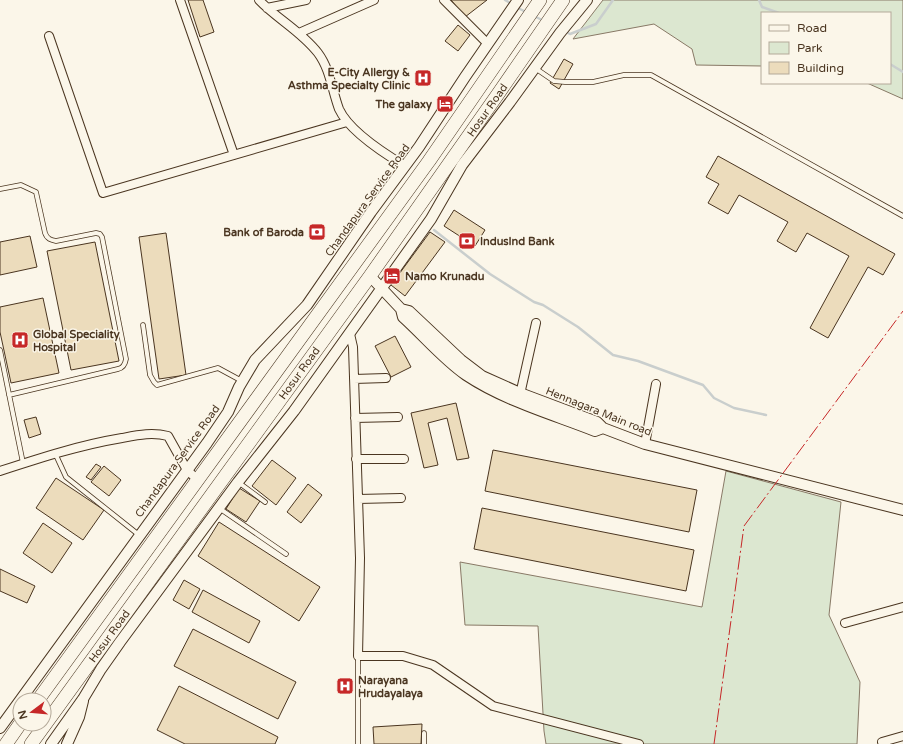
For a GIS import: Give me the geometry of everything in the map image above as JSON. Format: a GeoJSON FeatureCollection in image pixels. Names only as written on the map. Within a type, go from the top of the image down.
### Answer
{"type":"FeatureCollection","features":[{"type":"Feature","properties":{"kind":"highway","name":"Hosur Road"},"geometry":{"type":"LineString","coordinates":[[44,692],[430,161],[540,0]]}},
{"type":"Feature","properties":{"kind":"highway","name":"Hosur Road"},"geometry":{"type":"LineString","coordinates":[[31,744],[370,276],[549,21],[562,0]]}},
{"type":"Feature","properties":{"kind":"highway"},"geometry":{"type":"LineString","coordinates":[[6,744],[14,732]]}},
{"type":"Feature","properties":{"kind":"street"},"geometry":{"type":"LineString","coordinates":[[180,0],[234,155]]}},
{"type":"Feature","properties":{"kind":"street"},"geometry":{"type":"LineString","coordinates":[[259,0],[308,41],[325,63],[340,110],[347,122],[384,153],[405,166]]}},
{"type":"Feature","properties":{"kind":"street"},"geometry":{"type":"LineString","coordinates":[[267,8],[306,0]]}},
{"type":"Feature","properties":{"kind":"street"},"geometry":{"type":"LineString","coordinates":[[299,33],[374,0]]}},
{"type":"Feature","properties":{"kind":"street"},"geometry":{"type":"LineString","coordinates":[[444,0],[488,44]]}},
{"type":"Feature","properties":{"kind":"street","name":"Chandapura Service Road"},"geometry":{"type":"LineString","coordinates":[[0,728],[228,412],[242,381],[255,360],[307,305],[371,212],[405,166],[518,0]]}},
{"type":"Feature","properties":{"kind":"street"},"geometry":{"type":"LineString","coordinates":[[51,744],[83,699],[101,669],[120,642],[238,482],[294,411],[432,219],[462,165],[555,40],[587,0]]}},
{"type":"Feature","properties":{"kind":"street"},"geometry":{"type":"LineString","coordinates":[[49,36],[102,193],[347,122]]}},
{"type":"Feature","properties":{"kind":"street","name":"Hennagara Main road"},"geometry":{"type":"LineString","coordinates":[[370,276],[401,309],[409,311],[475,372],[519,398],[597,422],[603,428],[646,444],[903,510]]}},
{"type":"Feature","properties":{"kind":"street"},"geometry":{"type":"LineString","coordinates":[[519,398],[536,323]]}},
{"type":"Feature","properties":{"kind":"street"},"geometry":{"type":"LineString","coordinates":[[350,334],[353,347],[360,558],[358,656],[403,656],[433,665],[493,706],[640,744]]}},
{"type":"Feature","properties":{"kind":"street"},"geometry":{"type":"LineString","coordinates":[[354,379],[386,378]]}},
{"type":"Feature","properties":{"kind":"street"},"geometry":{"type":"LineString","coordinates":[[646,444],[656,384]]}},
{"type":"Feature","properties":{"kind":"street"},"geometry":{"type":"LineString","coordinates":[[355,418],[398,417]]}},
{"type":"Feature","properties":{"kind":"street"},"geometry":{"type":"LineString","coordinates":[[0,471],[55,453],[109,440],[147,434],[158,434],[168,436],[187,470],[198,480]]}},
{"type":"Feature","properties":{"kind":"street"},"geometry":{"type":"LineString","coordinates":[[356,459],[404,459]]}},
{"type":"Feature","properties":{"kind":"street"},"geometry":{"type":"LineString","coordinates":[[358,499],[401,498]]}},
{"type":"Feature","properties":{"kind":"street"},"geometry":{"type":"LineString","coordinates":[[845,622],[903,607]]}},
{"type":"Feature","properties":{"kind":"street"},"geometry":{"type":"LineString","coordinates":[[67,744],[79,717],[83,699]]}},
{"type":"Feature","properties":{"kind":"street"},"geometry":{"type":"LineString","coordinates":[[882,742],[903,736]]}},
{"type":"Feature","properties":{"kind":"lane"},"geometry":{"type":"LineString","coordinates":[[535,68],[554,80],[569,82],[593,82],[624,75],[650,75],[903,216]]}},
{"type":"Feature","properties":{"kind":"lane"},"geometry":{"type":"LineString","coordinates":[[0,189],[21,185],[36,192],[46,236],[51,240],[56,241],[96,233],[100,234],[102,237],[126,359],[126,364],[123,368],[118,370],[9,395]]}},
{"type":"Feature","properties":{"kind":"lane"},"geometry":{"type":"LineString","coordinates":[[143,325],[150,375],[157,384],[218,368],[242,381]]}},
{"type":"Feature","properties":{"kind":"lane"},"geometry":{"type":"LineString","coordinates":[[0,350],[23,464]]}},
{"type":"Feature","properties":{"kind":"lane"},"geometry":{"type":"LineString","coordinates":[[55,453],[66,477],[139,535]]}},
{"type":"Feature","properties":{"kind":"lane"},"geometry":{"type":"LineString","coordinates":[[238,482],[265,502]]}},
{"type":"Feature","properties":{"kind":"lane"},"geometry":{"type":"LineString","coordinates":[[219,508],[286,554]]}},
{"type":"Feature","properties":{"kind":"lane"},"geometry":{"type":"LineString","coordinates":[[358,656],[358,744]]}},
{"type":"Feature","properties":{"kind":"lane"},"geometry":{"type":"LineString","coordinates":[[424,733],[424,744]]}},
{"type":"Feature","properties":{"kind":"green space"},"geometry":{"type":"Polygon","coordinates":[[[603,0],[903,0],[903,99],[869,84],[891,84],[891,12],[761,12],[761,66],[696,65],[692,49],[654,24],[573,39],[603,0]]]}},
{"type":"Feature","properties":{"kind":"green space"},"geometry":{"type":"Polygon","coordinates":[[[726,471],[841,502],[829,615],[860,682],[857,744],[546,744],[538,626],[465,625],[460,562],[702,607],[726,471]]]}},
{"type":"Feature","properties":{"kind":"building"},"geometry":{"type":"Polygon","coordinates":[[[188,0],[203,0],[214,32],[200,37],[188,0]]]}},
{"type":"Feature","properties":{"kind":"building"},"geometry":{"type":"Polygon","coordinates":[[[451,0],[487,0],[465,17],[451,0]]]}},
{"type":"Feature","properties":{"kind":"building"},"geometry":{"type":"Polygon","coordinates":[[[458,25],[470,35],[458,51],[445,41],[458,25]]]}},
{"type":"Feature","properties":{"kind":"building"},"geometry":{"type":"Polygon","coordinates":[[[564,59],[573,64],[559,89],[550,83],[564,59]]]}},
{"type":"Feature","properties":{"kind":"building"},"geometry":{"type":"Polygon","coordinates":[[[718,156],[895,254],[883,275],[868,267],[828,338],[810,328],[849,256],[807,233],[796,252],[777,241],[788,222],[739,195],[728,214],[708,203],[719,184],[706,177],[718,156]]]}},
{"type":"Feature","properties":{"kind":"building"},"geometry":{"type":"Polygon","coordinates":[[[454,210],[485,230],[475,246],[444,226],[454,210]]]}},
{"type":"Feature","properties":{"kind":"building"},"geometry":{"type":"Polygon","coordinates":[[[430,232],[445,242],[405,296],[391,285],[430,232]]]}},
{"type":"Feature","properties":{"kind":"building"},"geometry":{"type":"Polygon","coordinates":[[[166,233],[186,375],[159,379],[139,237],[166,233]]]}},
{"type":"Feature","properties":{"kind":"building"},"geometry":{"type":"Polygon","coordinates":[[[30,236],[37,267],[0,275],[0,242],[30,236]]]}},
{"type":"Feature","properties":{"kind":"building"},"geometry":{"type":"Polygon","coordinates":[[[95,242],[119,361],[71,370],[47,251],[95,242]]]}},
{"type":"Feature","properties":{"kind":"building"},"geometry":{"type":"Polygon","coordinates":[[[43,298],[59,373],[11,383],[0,332],[0,307],[43,298]]]}},
{"type":"Feature","properties":{"kind":"building"},"geometry":{"type":"Polygon","coordinates":[[[395,336],[411,367],[391,377],[375,346],[395,336]]]}},
{"type":"Feature","properties":{"kind":"building"},"geometry":{"type":"Polygon","coordinates":[[[456,403],[469,458],[457,460],[447,418],[428,423],[438,465],[424,468],[411,413],[456,403]]]}},
{"type":"Feature","properties":{"kind":"building"},"geometry":{"type":"Polygon","coordinates":[[[36,417],[41,434],[29,438],[24,420],[36,417]]]}},
{"type":"Feature","properties":{"kind":"building"},"geometry":{"type":"Polygon","coordinates":[[[493,450],[697,490],[689,532],[485,491],[493,450]]]}},
{"type":"Feature","properties":{"kind":"building"},"geometry":{"type":"Polygon","coordinates":[[[272,460],[296,478],[276,505],[252,486],[272,460]]]}},
{"type":"Feature","properties":{"kind":"building"},"geometry":{"type":"Polygon","coordinates":[[[96,464],[101,467],[91,480],[86,477],[96,464]]]}},
{"type":"Feature","properties":{"kind":"building"},"geometry":{"type":"Polygon","coordinates":[[[104,466],[121,480],[109,496],[91,482],[104,466]]]}},
{"type":"Feature","properties":{"kind":"building"},"geometry":{"type":"Polygon","coordinates":[[[56,478],[104,510],[83,540],[36,508],[56,478]]]}},
{"type":"Feature","properties":{"kind":"building"},"geometry":{"type":"Polygon","coordinates":[[[308,484],[322,495],[301,523],[287,512],[308,484]]]}},
{"type":"Feature","properties":{"kind":"building"},"geometry":{"type":"Polygon","coordinates":[[[239,488],[260,501],[246,522],[226,509],[239,488]]]}},
{"type":"Feature","properties":{"kind":"building"},"geometry":{"type":"Polygon","coordinates":[[[482,508],[694,550],[686,591],[474,549],[482,508]]]}},
{"type":"Feature","properties":{"kind":"building"},"geometry":{"type":"Polygon","coordinates":[[[219,522],[320,587],[299,621],[198,556],[219,522]]]}},
{"type":"Feature","properties":{"kind":"building"},"geometry":{"type":"Polygon","coordinates":[[[43,523],[72,543],[52,573],[23,553],[43,523]]]}},
{"type":"Feature","properties":{"kind":"building"},"geometry":{"type":"Polygon","coordinates":[[[0,569],[35,586],[27,603],[0,591],[0,569]]]}},
{"type":"Feature","properties":{"kind":"building"},"geometry":{"type":"Polygon","coordinates":[[[184,580],[200,589],[189,609],[173,600],[184,580]]]}},
{"type":"Feature","properties":{"kind":"building"},"geometry":{"type":"Polygon","coordinates":[[[203,590],[260,621],[249,643],[192,612],[203,590]]]}},
{"type":"Feature","properties":{"kind":"building"},"geometry":{"type":"Polygon","coordinates":[[[193,629],[296,682],[278,719],[174,666],[193,629]]]}},
{"type":"Feature","properties":{"kind":"building"},"geometry":{"type":"Polygon","coordinates":[[[179,686],[278,737],[275,744],[185,744],[157,730],[179,686]]]}},
{"type":"Feature","properties":{"kind":"building"},"geometry":{"type":"Polygon","coordinates":[[[422,724],[421,744],[374,744],[373,727],[422,724]]]}},
{"type":"Feature","properties":{"kind":"waterway"},"geometry":{"type":"LineString","coordinates":[[505,0],[512,4]]}},
{"type":"Feature","properties":{"kind":"waterway"},"geometry":{"type":"LineString","coordinates":[[564,31],[570,34],[596,24],[613,0]]}},
{"type":"Feature","properties":{"kind":"waterway"},"geometry":{"type":"LineString","coordinates":[[759,0],[762,7],[776,12]]}},
{"type":"Feature","properties":{"kind":"waterway"},"geometry":{"type":"LineString","coordinates":[[516,7],[526,12]]}},
{"type":"Feature","properties":{"kind":"waterway"},"geometry":{"type":"LineString","coordinates":[[534,16],[544,21]]}},
{"type":"Feature","properties":{"kind":"waterway"},"geometry":{"type":"LineString","coordinates":[[891,65],[903,72]]}},
{"type":"Feature","properties":{"kind":"waterway"},"geometry":{"type":"LineString","coordinates":[[434,230],[490,274],[534,302],[543,305],[578,327],[613,355],[638,361],[703,385],[714,398],[734,408],[766,415]]}},
{"type":"Feature","properties":{"kind":"power"},"geometry":{"type":"LineString","coordinates":[[714,744],[744,526],[903,311]]}},
{"type":"Feature","properties":{"kind":"place","name":"E-City Allergy & Asthma Specialty Clinic"},"geometry":{"type":"Point","coordinates":[423,78]}},
{"type":"Feature","properties":{"kind":"place","name":"The galaxy"},"geometry":{"type":"Point","coordinates":[445,104]}},
{"type":"Feature","properties":{"kind":"place","name":"Bank of Baroda"},"geometry":{"type":"Point","coordinates":[317,232]}},
{"type":"Feature","properties":{"kind":"place","name":"IndusInd Bank"},"geometry":{"type":"Point","coordinates":[467,241]}},
{"type":"Feature","properties":{"kind":"place","name":"Namo Krunadu"},"geometry":{"type":"Point","coordinates":[392,276]}},
{"type":"Feature","properties":{"kind":"place","name":"Global Speciality Hospital"},"geometry":{"type":"Point","coordinates":[20,340]}},
{"type":"Feature","properties":{"kind":"place","name":"Narayana Hrudayalaya"},"geometry":{"type":"Point","coordinates":[345,686]}}]}
